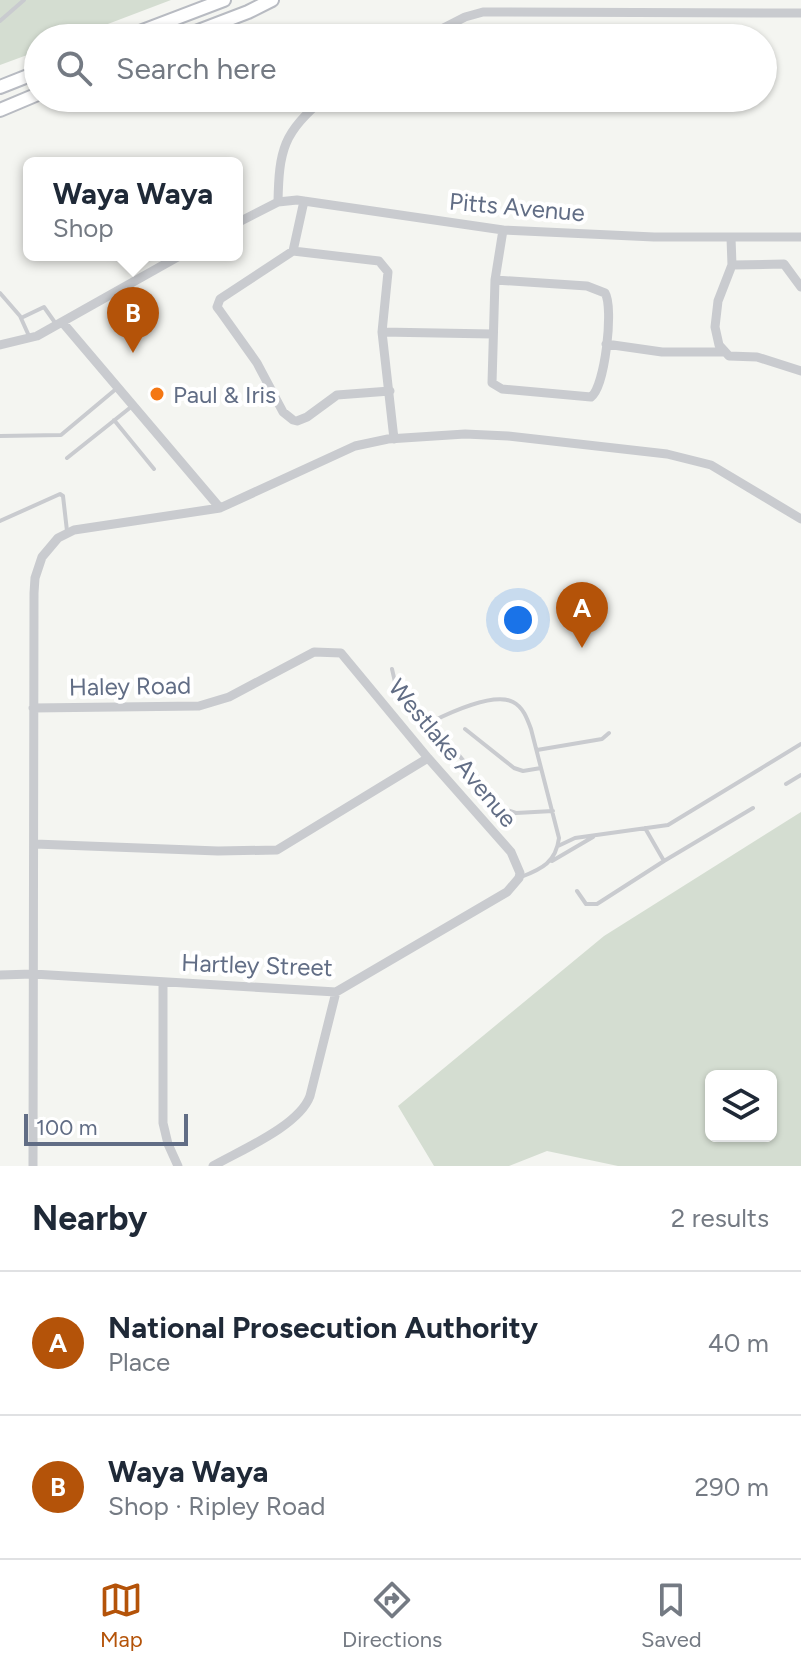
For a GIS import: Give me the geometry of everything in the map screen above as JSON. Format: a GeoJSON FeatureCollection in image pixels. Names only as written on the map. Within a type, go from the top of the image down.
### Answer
{"type":"FeatureCollection","features":[{"type":"Feature","properties":{"kind":"main road"},"geometry":{"type":"LineString","coordinates":[[161,24],[224,0]]}},
{"type":"Feature","properties":{"kind":"main road"},"geometry":{"type":"LineString","coordinates":[[217,24],[272,0]]}},
{"type":"Feature","properties":{"kind":"main road"},"geometry":{"type":"LineString","coordinates":[[0,87],[24,78]]}},
{"type":"Feature","properties":{"kind":"main road"},"geometry":{"type":"LineString","coordinates":[[0,110],[24,100]]}},
{"type":"Feature","properties":{"kind":"street"},"geometry":{"type":"LineString","coordinates":[[451,24],[483,12],[801,13]]}},
{"type":"Feature","properties":{"kind":"street"},"geometry":{"type":"LineString","coordinates":[[278,202],[279,162],[285,143],[295,125],[309,112]]}},
{"type":"Feature","properties":{"kind":"street"},"geometry":{"type":"LineString","coordinates":[[293,251],[304,201]]}},
{"type":"Feature","properties":{"kind":"street","name":"Pitts Avenue"},"geometry":{"type":"LineString","coordinates":[[243,220],[278,202],[304,201],[503,230],[731,238],[801,237]]}},
{"type":"Feature","properties":{"kind":"street"},"geometry":{"type":"LineString","coordinates":[[495,280],[600,289],[609,302],[606,344],[600,385],[591,397],[502,389],[491,381],[495,280],[503,230]]}},
{"type":"Feature","properties":{"kind":"street"},"geometry":{"type":"LineString","coordinates":[[724,352],[716,339],[715,327],[718,301],[732,265],[731,238]]}},
{"type":"Feature","properties":{"kind":"street"},"geometry":{"type":"LineString","coordinates":[[390,391],[337,395],[297,421],[283,412],[257,363],[217,307],[220,299],[293,251],[379,261],[385,265],[388,272],[382,332],[390,391],[394,439]]}},
{"type":"Feature","properties":{"kind":"street"},"geometry":{"type":"LineString","coordinates":[[0,345],[30,339],[170,261]]}},
{"type":"Feature","properties":{"kind":"street"},"geometry":{"type":"LineString","coordinates":[[732,265],[784,264],[801,287]]}},
{"type":"Feature","properties":{"kind":"street"},"geometry":{"type":"LineString","coordinates":[[60,324],[220,508]]}},
{"type":"Feature","properties":{"kind":"street"},"geometry":{"type":"LineString","coordinates":[[382,332],[492,334]]}},
{"type":"Feature","properties":{"kind":"street"},"geometry":{"type":"LineString","coordinates":[[606,344],[662,352],[724,352],[733,357],[757,357],[801,371]]}},
{"type":"Feature","properties":{"kind":"street"},"geometry":{"type":"LineString","coordinates":[[33,1166],[34,593],[42,557],[53,543],[67,533],[87,527],[220,508],[355,446],[394,439],[465,434],[508,436],[677,456],[711,465],[801,519]]}},
{"type":"Feature","properties":{"kind":"street","name":"Haley Road"},"geometry":{"type":"LineString","coordinates":[[33,708],[199,706],[229,697],[314,652],[341,653],[352,666]]}},
{"type":"Feature","properties":{"kind":"street","name":"Westlake Avenue"},"geometry":{"type":"LineString","coordinates":[[352,666],[511,852],[519,873]]}},
{"type":"Feature","properties":{"kind":"street"},"geometry":{"type":"LineString","coordinates":[[35,844],[218,851],[277,850],[428,758]]}},
{"type":"Feature","properties":{"kind":"street","name":"Hartley Street"},"geometry":{"type":"LineString","coordinates":[[0,975],[33,974],[336,992],[500,896],[519,873]]}},
{"type":"Feature","properties":{"kind":"street"},"geometry":{"type":"LineString","coordinates":[[163,982],[163,1123],[178,1166]]}},
{"type":"Feature","properties":{"kind":"street"},"geometry":{"type":"LineString","coordinates":[[213,1166],[293,1119],[305,1108],[336,992]]}},
{"type":"Feature","properties":{"kind":"lane"},"geometry":{"type":"LineString","coordinates":[[0,21],[24,0]]}},
{"type":"Feature","properties":{"kind":"lane"},"geometry":{"type":"LineString","coordinates":[[1,296],[21,318],[30,339]]}},
{"type":"Feature","properties":{"kind":"lane"},"geometry":{"type":"LineString","coordinates":[[21,318],[44,307],[60,324]]}},
{"type":"Feature","properties":{"kind":"lane"},"geometry":{"type":"LineString","coordinates":[[0,436],[61,435],[118,388]]}},
{"type":"Feature","properties":{"kind":"lane"},"geometry":{"type":"LineString","coordinates":[[67,458],[133,405]]}},
{"type":"Feature","properties":{"kind":"lane"},"geometry":{"type":"LineString","coordinates":[[114,420],[154,469]]}},
{"type":"Feature","properties":{"kind":"lane"},"geometry":{"type":"LineString","coordinates":[[0,521],[60,494],[63,496],[67,533]]}},
{"type":"Feature","properties":{"kind":"lane"},"geometry":{"type":"LineString","coordinates":[[392,669],[395,682],[504,809],[516,813],[553,811]]}},
{"type":"Feature","properties":{"kind":"lane"},"geometry":{"type":"LineString","coordinates":[[431,722],[470,705],[507,700],[518,706],[527,718],[537,750],[559,838],[550,862]]}},
{"type":"Feature","properties":{"kind":"lane"},"geometry":{"type":"LineString","coordinates":[[465,729],[514,768],[523,771],[541,768]]}},
{"type":"Feature","properties":{"kind":"lane"},"geometry":{"type":"LineString","coordinates":[[537,750],[602,739],[609,733]]}},
{"type":"Feature","properties":{"kind":"lane"},"geometry":{"type":"LineString","coordinates":[[558,846],[575,838],[668,825],[801,744]]}},
{"type":"Feature","properties":{"kind":"lane"},"geometry":{"type":"LineString","coordinates":[[786,784],[801,775]]}},
{"type":"Feature","properties":{"kind":"lane"},"geometry":{"type":"LineString","coordinates":[[577,891],[586,904],[597,904],[753,808]]}},
{"type":"Feature","properties":{"kind":"lane"},"geometry":{"type":"LineString","coordinates":[[645,828],[664,861]]}},
{"type":"Feature","properties":{"kind":"lane"},"geometry":{"type":"LineString","coordinates":[[519,873],[540,870],[595,836]]}},
{"type":"Feature","properties":{"kind":"shaded area"},"geometry":{"type":"Polygon","coordinates":[[[0,0],[171,0],[108,24],[24,24],[24,56],[0,65],[0,0]]]}},
{"type":"Feature","properties":{"kind":"shaded area"},"geometry":{"type":"Polygon","coordinates":[[[801,812],[801,1166],[618,1166],[547,1151],[509,1166],[434,1166],[398,1106],[604,936],[801,812]]]}},
{"type":"Feature","properties":{"kind":"place","name":"Waya Waya"},"geometry":{"type":"Point","coordinates":[133,353]}},
{"type":"Feature","properties":{"kind":"place","name":"Paul & Iris"},"geometry":{"type":"Point","coordinates":[157,394]}},
{"type":"Feature","properties":{"kind":"place","name":"National Prosecution Authority"},"geometry":{"type":"Point","coordinates":[582,648]}}]}
